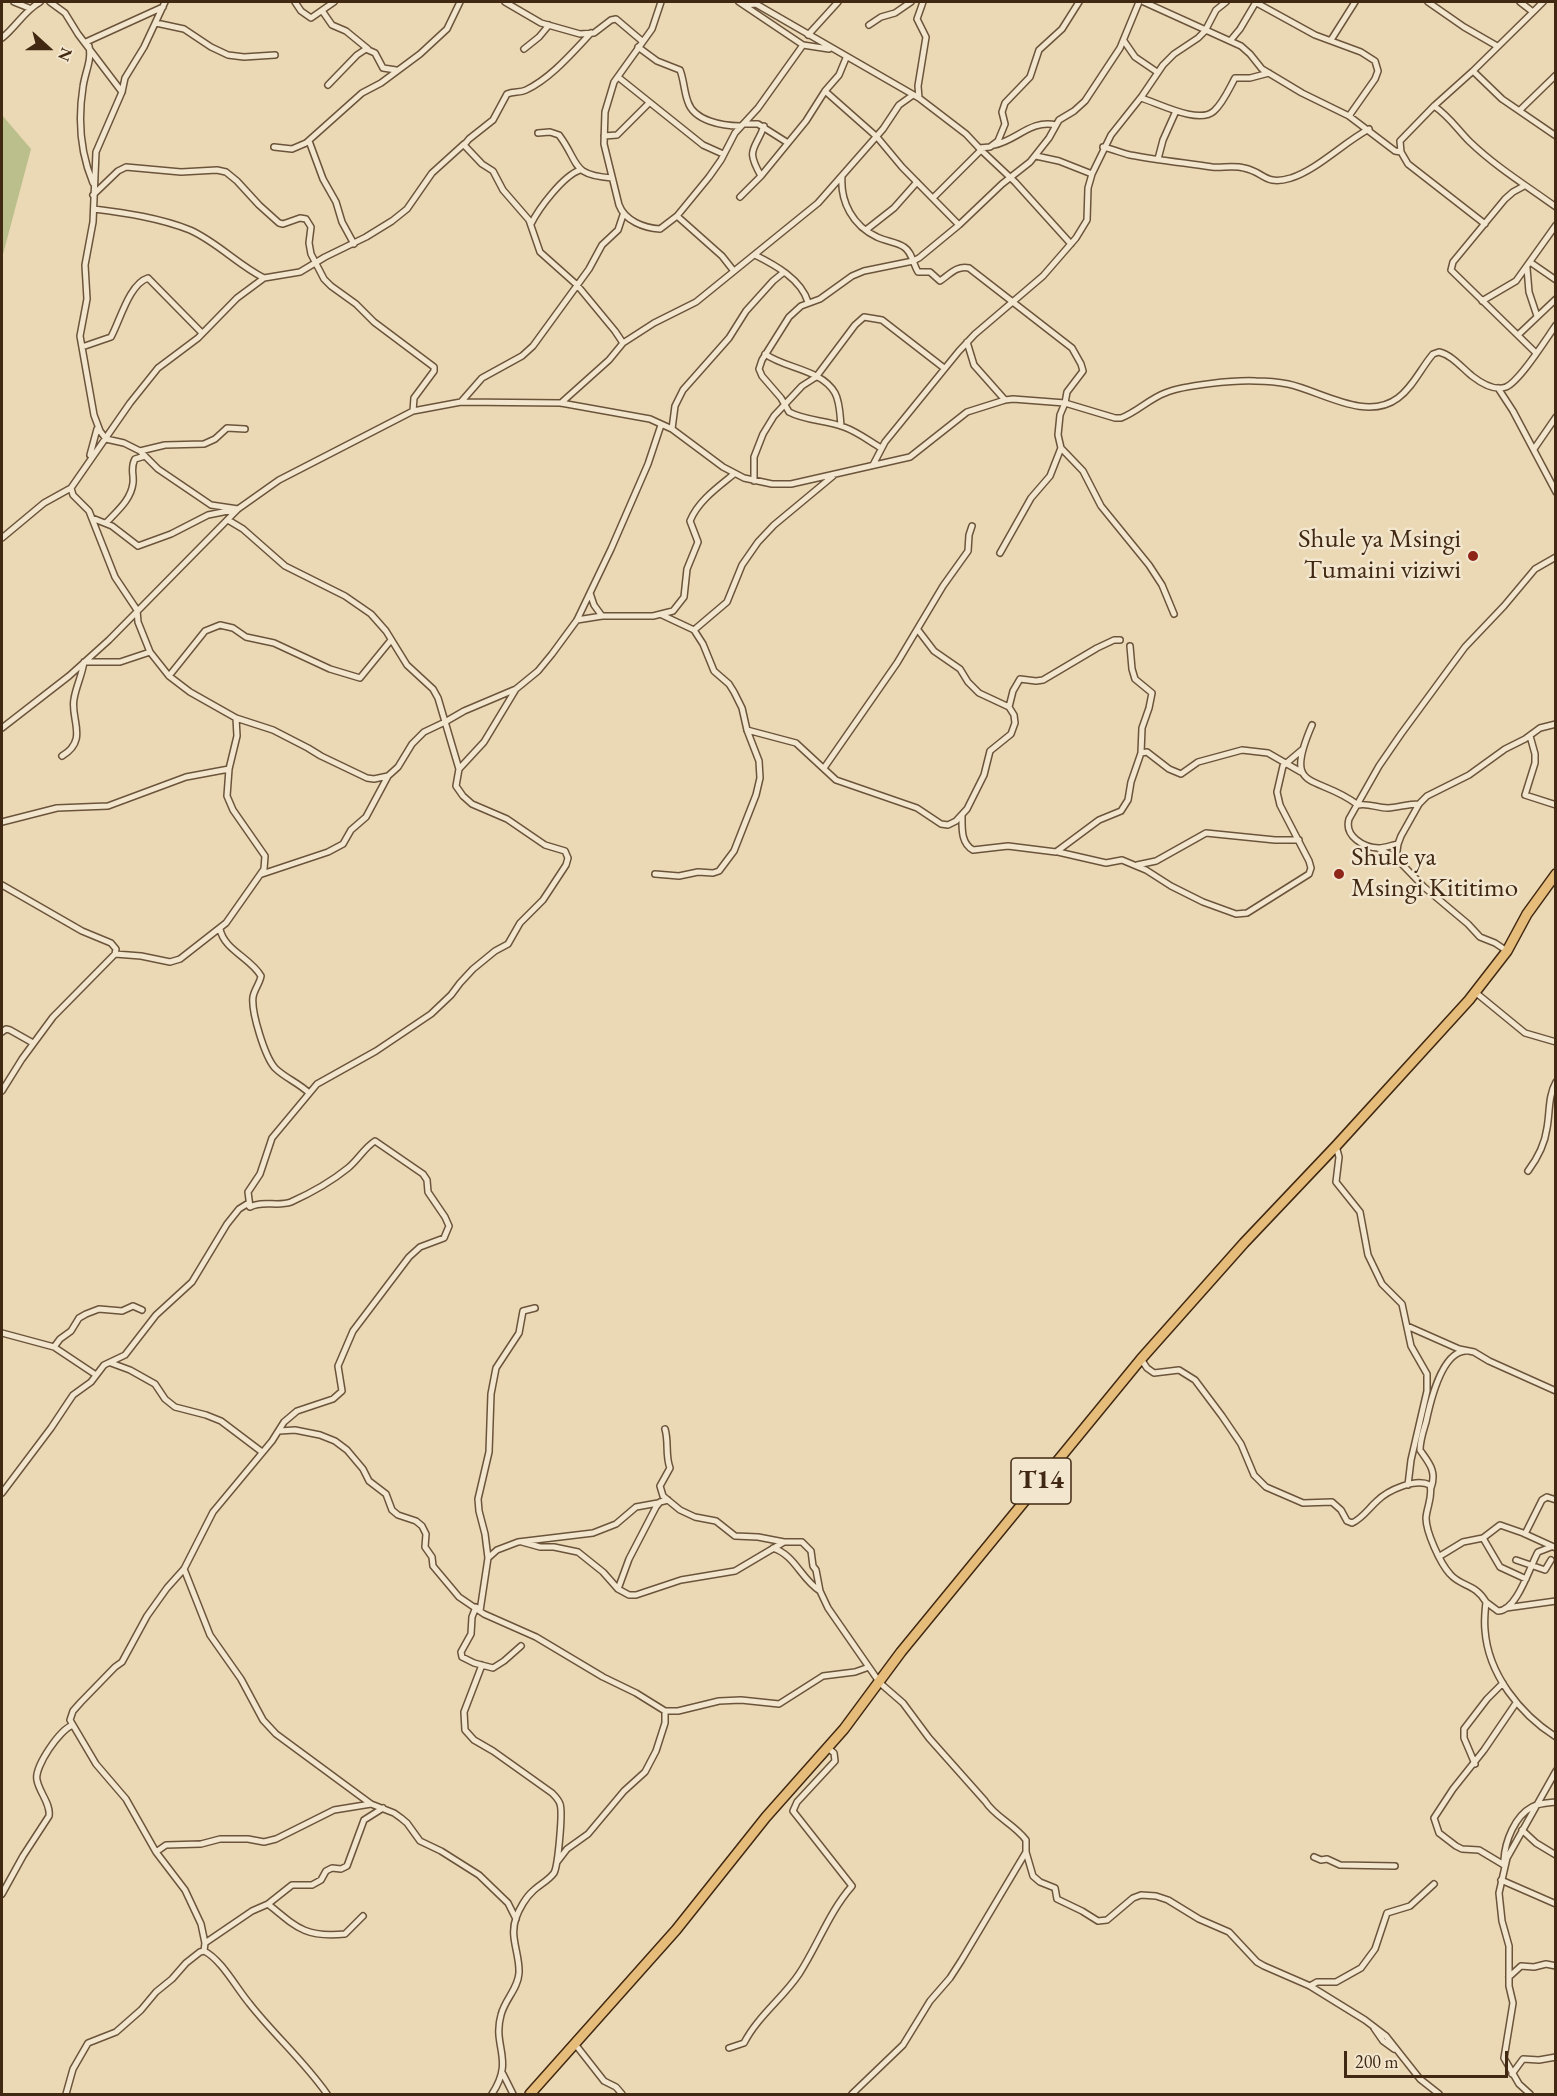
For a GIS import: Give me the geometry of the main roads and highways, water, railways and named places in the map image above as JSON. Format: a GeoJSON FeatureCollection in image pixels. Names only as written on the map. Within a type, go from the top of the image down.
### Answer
{"type":"FeatureCollection","features":[{"type":"Feature","properties":{"kind":"highway","name":"T14"},"geometry":{"type":"LineString","coordinates":[[530,2094],[676,1930],[766,1817],[828,1748],[925,1622],[1141,1359],[1244,1243],[1336,1146],[1475,992],[1507,951],[1527,914],[1556,874]]}},
{"type":"Feature","properties":{"kind":"place","name":"Shule ya Msingi Tumaini viziwi"},"geometry":{"type":"Point","coordinates":[1473,556]}},
{"type":"Feature","properties":{"kind":"place","name":"Shule ya Msingi Kititimo"},"geometry":{"type":"Point","coordinates":[1339,874]}}]}
